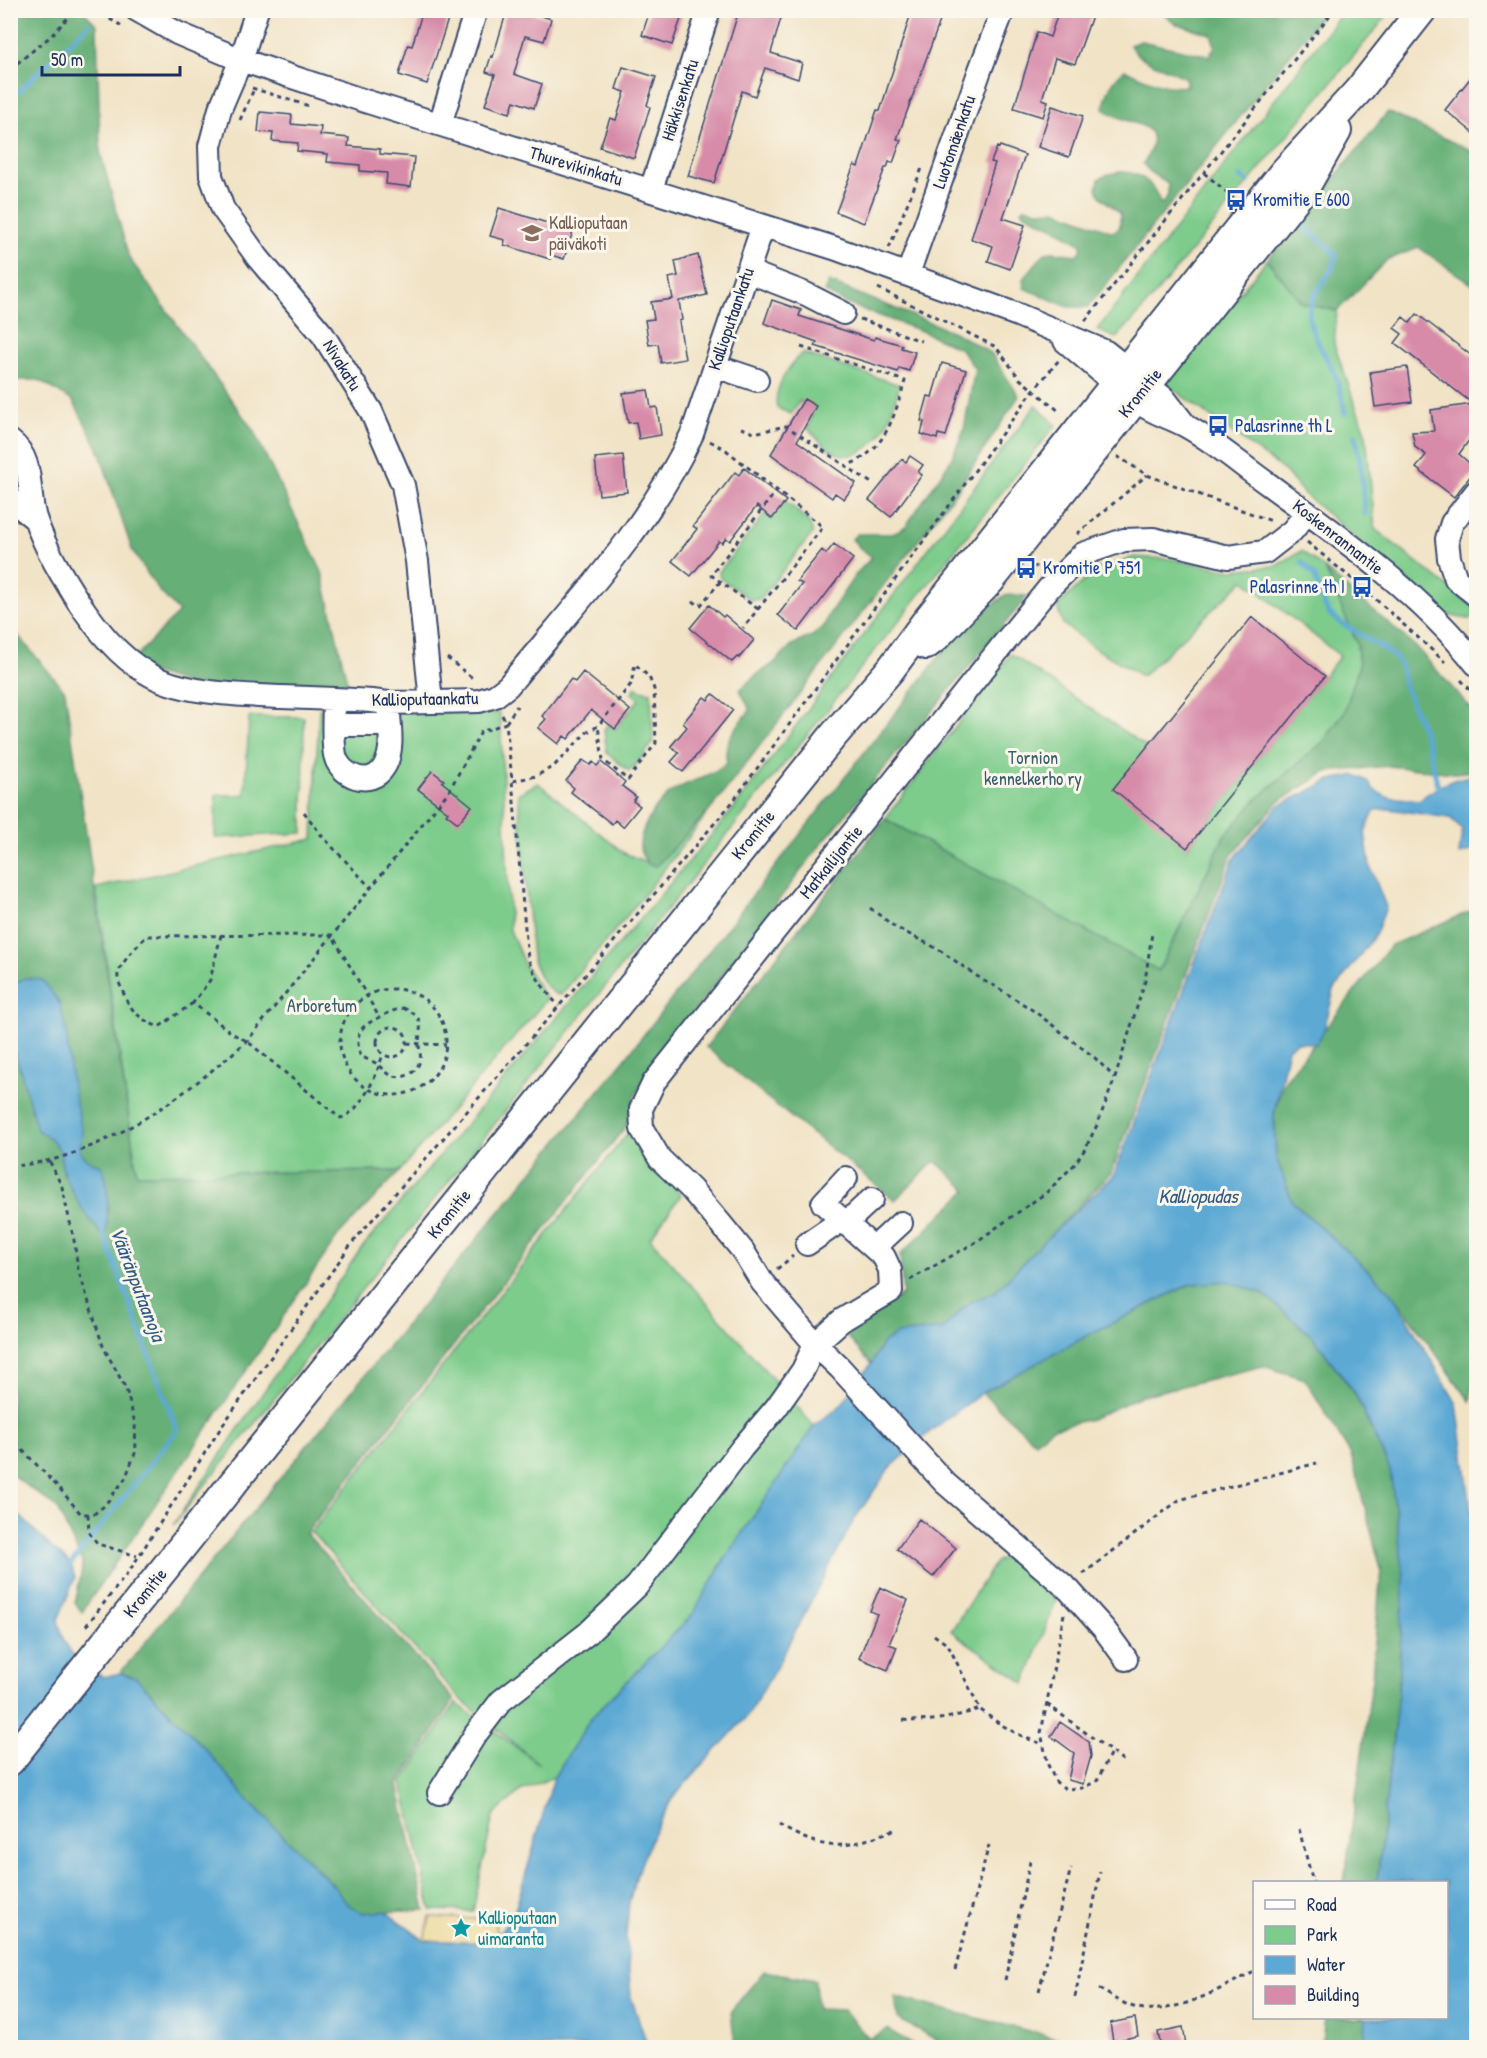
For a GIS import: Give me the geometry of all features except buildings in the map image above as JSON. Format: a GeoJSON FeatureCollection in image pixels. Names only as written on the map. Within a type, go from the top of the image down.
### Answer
{"type":"FeatureCollection","features":[{"type":"Feature","properties":{"kind":"main road","name":"Kromitie"},"geometry":{"type":"LineString","coordinates":[[10,1761],[137,1582],[825,745],[890,670],[924,624],[1131,384],[1283,173],[1359,90],[1422,10]]}},
{"type":"Feature","properties":{"kind":"street","name":"Nivakatu"},"geometry":{"type":"LineString","coordinates":[[257,10],[241,60],[220,109],[210,146],[211,176],[224,209],[258,258],[323,335],[371,411],[403,485],[417,561],[431,702]]}},
{"type":"Feature","properties":{"kind":"street"},"geometry":{"type":"LineString","coordinates":[[440,124],[476,10]]}},
{"type":"Feature","properties":{"kind":"street","name":"Häkkisenkatu"},"geometry":{"type":"LineString","coordinates":[[651,190],[709,10]]}},
{"type":"Feature","properties":{"kind":"street","name":"Luotomäenkatu"},"geometry":{"type":"LineString","coordinates":[[908,274],[1003,10]]}},
{"type":"Feature","properties":{"kind":"street","name":"Thurevikinkatu"},"geometry":{"type":"LineString","coordinates":[[131,19],[177,33],[241,60],[834,248],[908,274],[1018,315],[1106,352],[1131,384]]}},
{"type":"Feature","properties":{"kind":"street","name":"Kallioputaankatu"},"geometry":{"type":"LineString","coordinates":[[10,441],[23,456],[30,482],[34,519],[57,569],[92,622],[119,652],[148,675],[188,689],[236,695],[334,699],[388,714],[431,702],[471,702],[495,696],[508,686],[624,547],[677,466],[692,434],[763,226]]}},
{"type":"Feature","properties":{"kind":"street"},"geometry":{"type":"LineString","coordinates":[[747,271],[806,294],[843,313]]}},
{"type":"Feature","properties":{"kind":"street"},"geometry":{"type":"LineString","coordinates":[[716,366],[757,380]]}},
{"type":"Feature","properties":{"kind":"street","name":"Koskenrannantie"},"geometry":{"type":"LineString","coordinates":[[1131,384],[1164,398],[1186,426],[1368,559],[1473,652]]}},
{"type":"Feature","properties":{"kind":"street"},"geometry":{"type":"LineString","coordinates":[[1476,492],[1452,524],[1447,539],[1449,558],[1456,579],[1476,596]]}},
{"type":"Feature","properties":{"kind":"street","name":"Kallioputaankatu"},"geometry":{"type":"LineString","coordinates":[[10,500],[34,519]]}},
{"type":"Feature","properties":{"kind":"street","name":"Matkailijantie"},"geometry":{"type":"LineString","coordinates":[[1126,1659],[1104,1629],[1069,1590],[945,1483],[840,1368],[815,1344],[762,1282],[743,1251],[720,1223],[660,1159],[642,1129],[641,1109],[654,1082],[1005,642],[1049,588],[1083,554],[1124,540],[1153,539],[1228,557],[1265,552],[1292,531],[1307,513]]}},
{"type":"Feature","properties":{"kind":"street"},"geometry":{"type":"LineString","coordinates":[[334,699],[334,725],[335,754],[339,766],[349,774],[362,779],[374,777],[384,768],[390,753],[388,714],[334,725]]}},
{"type":"Feature","properties":{"kind":"street"},"geometry":{"type":"LineString","coordinates":[[439,1793],[475,1735],[501,1701],[588,1634],[637,1586],[742,1448],[776,1408],[803,1370],[815,1344],[842,1320],[891,1291],[890,1270],[884,1257],[823,1203],[846,1178]]}},
{"type":"Feature","properties":{"kind":"street"},"geometry":{"type":"LineString","coordinates":[[807,1244],[844,1222],[872,1199]]}},
{"type":"Feature","properties":{"kind":"street"},"geometry":{"type":"LineString","coordinates":[[874,1248],[901,1223]]}},
{"type":"Feature","properties":{"kind":"path"},"geometry":{"type":"LineString","coordinates":[[10,69],[51,36],[75,10]]}},
{"type":"Feature","properties":{"kind":"path"},"geometry":{"type":"LineString","coordinates":[[94,10],[131,19]]}},
{"type":"Feature","properties":{"kind":"path"},"geometry":{"type":"LineString","coordinates":[[1084,322],[1334,10]]}},
{"type":"Feature","properties":{"kind":"path"},"geometry":{"type":"LineString","coordinates":[[232,82],[311,106]]}},
{"type":"Feature","properties":{"kind":"path"},"geometry":{"type":"LineString","coordinates":[[924,161],[890,248],[879,249],[867,282],[996,347],[1020,379],[1059,411]]}},
{"type":"Feature","properties":{"kind":"path"},"geometry":{"type":"LineString","coordinates":[[1204,172],[1236,200]]}},
{"type":"Feature","properties":{"kind":"path"},"geometry":{"type":"LineString","coordinates":[[843,313],[921,341]]}},
{"type":"Feature","properties":{"kind":"path"},"geometry":{"type":"LineString","coordinates":[[801,347],[905,381],[894,420],[887,432],[860,461],[845,466]]}},
{"type":"Feature","properties":{"kind":"path"},"geometry":{"type":"LineString","coordinates":[[137,1582],[222,1426],[352,1243],[559,1006],[731,804],[1033,391],[1059,360]]}},
{"type":"Feature","properties":{"kind":"path"},"geometry":{"type":"LineString","coordinates":[[741,429],[754,433],[786,426],[873,484]]}},
{"type":"Feature","properties":{"kind":"path"},"geometry":{"type":"LineString","coordinates":[[692,434],[726,450],[823,527],[743,628]]}},
{"type":"Feature","properties":{"kind":"path"},"geometry":{"type":"LineString","coordinates":[[1116,454],[1147,475],[1264,517],[1292,531],[1362,587],[1449,666]]}},
{"type":"Feature","properties":{"kind":"path"},"geometry":{"type":"LineString","coordinates":[[1075,536],[1147,475]]}},
{"type":"Feature","properties":{"kind":"path"},"geometry":{"type":"LineString","coordinates":[[758,609],[711,575],[777,490]]}},
{"type":"Feature","properties":{"kind":"path"},"geometry":{"type":"LineString","coordinates":[[1026,568],[1039,566],[1048,558]]}},
{"type":"Feature","properties":{"kind":"path"},"geometry":{"type":"LineString","coordinates":[[693,601],[700,606],[720,582]]}},
{"type":"Feature","properties":{"kind":"path"},"geometry":{"type":"LineString","coordinates":[[513,781],[536,776],[554,766],[586,733],[597,726],[631,684],[635,664],[649,677],[654,689],[656,743],[628,780],[603,760],[597,726]]}},
{"type":"Feature","properties":{"kind":"path"},"geometry":{"type":"LineString","coordinates":[[1456,674],[1476,696]]}},
{"type":"Feature","properties":{"kind":"path"},"geometry":{"type":"LineString","coordinates":[[10,1167],[62,1158],[119,1134],[208,1075],[247,1041],[449,791],[482,732],[506,723],[528,958],[543,989],[559,1006]]}},
{"type":"Feature","properties":{"kind":"path"},"geometry":{"type":"LineString","coordinates":[[304,812],[329,844],[371,888]]}},
{"type":"Feature","properties":{"kind":"path"},"geometry":{"type":"LineString","coordinates":[[870,908],[895,927],[938,949],[984,981],[1034,1011],[1104,1065],[1115,1078]]}},
{"type":"Feature","properties":{"kind":"path"},"geometry":{"type":"LineString","coordinates":[[891,1291],[976,1242],[1047,1192],[1074,1165],[1097,1125],[1115,1078],[1145,981],[1152,933]]}},
{"type":"Feature","properties":{"kind":"path"},"geometry":{"type":"LineString","coordinates":[[221,935],[210,980],[193,1003],[159,1027],[146,1022],[129,1007],[120,986],[118,974],[121,967],[147,936],[221,935],[332,935]]}},
{"type":"Feature","properties":{"kind":"path"},"geometry":{"type":"LineString","coordinates":[[332,935],[379,1017]]}},
{"type":"Feature","properties":{"kind":"path"},"geometry":{"type":"LineString","coordinates":[[397,989],[413,993],[427,1001],[438,1014],[444,1029],[446,1045],[442,1062],[433,1077],[419,1089],[403,1095],[385,1095],[368,1090],[355,1080],[345,1067],[340,1052],[340,1035],[344,1020],[353,1006],[366,996],[381,990],[397,989]]}},
{"type":"Feature","properties":{"kind":"path"},"geometry":{"type":"LineString","coordinates":[[193,1003],[233,1034],[247,1041],[341,1118],[348,1116],[368,1090],[383,1054]]}},
{"type":"Feature","properties":{"kind":"path"},"geometry":{"type":"LineString","coordinates":[[403,1008],[413,1012],[420,1022],[421,1059],[417,1069],[408,1075],[392,1076],[380,1065],[360,1055],[357,1046],[361,1030],[366,1023],[379,1017],[403,1008]]}},
{"type":"Feature","properties":{"kind":"path"},"geometry":{"type":"LineString","coordinates":[[386,1028],[396,1028],[401,1030],[407,1038],[407,1044],[404,1052],[396,1057],[383,1054],[379,1050],[377,1041],[386,1028]]}},
{"type":"Feature","properties":{"kind":"path"},"geometry":{"type":"LineString","coordinates":[[407,1044],[446,1045]]}},
{"type":"Feature","properties":{"kind":"path"},"geometry":{"type":"LineString","coordinates":[[10,1437],[81,1514],[94,1514],[104,1506],[125,1479],[136,1451],[135,1423],[126,1389],[102,1346],[78,1269],[62,1187],[49,1160]]}},
{"type":"Feature","properties":{"kind":"path"},"geometry":{"type":"LineString","coordinates":[[762,1282],[807,1244]]}},
{"type":"Feature","properties":{"kind":"path"},"geometry":{"type":"LineString","coordinates":[[1111,1752],[1097,1781],[1082,1788],[1066,1789],[1056,1782],[1043,1744],[1041,1734],[1069,1590],[1076,1579],[1179,1500],[1317,1463]]}},
{"type":"Feature","properties":{"kind":"path"},"geometry":{"type":"LineString","coordinates":[[88,1514],[89,1533],[98,1544],[137,1556]]}},
{"type":"Feature","properties":{"kind":"path"},"geometry":{"type":"LineString","coordinates":[[934,1635],[948,1645],[980,1708],[988,1716],[1033,1741],[1043,1744]]}},
{"type":"Feature","properties":{"kind":"path"},"geometry":{"type":"LineString","coordinates":[[1047,1704],[1124,1761]]}},
{"type":"Feature","properties":{"kind":"path"},"geometry":{"type":"LineString","coordinates":[[903,1720],[921,1722],[964,1714],[980,1708]]}},
{"type":"Feature","properties":{"kind":"path"},"geometry":{"type":"LineString","coordinates":[[778,1825],[824,1846],[856,1844],[896,1829]]}},
{"type":"Feature","properties":{"kind":"path"},"geometry":{"type":"LineString","coordinates":[[1299,1829],[1313,1881]]}},
{"type":"Feature","properties":{"kind":"path"},"geometry":{"type":"LineString","coordinates":[[956,1970],[988,1845]]}},
{"type":"Feature","properties":{"kind":"path"},"geometry":{"type":"LineString","coordinates":[[1005,1980],[1031,1857]]}},
{"type":"Feature","properties":{"kind":"path"},"geometry":{"type":"LineString","coordinates":[[1039,1990],[1071,1868]]}},
{"type":"Feature","properties":{"kind":"path"},"geometry":{"type":"LineString","coordinates":[[1075,1997],[1100,1872]]}},
{"type":"Feature","properties":{"kind":"path"},"geometry":{"type":"LineString","coordinates":[[1099,1989],[1129,2006],[1156,2010],[1207,1996],[1253,1972]]}},
{"type":"Feature","properties":{"kind":"green space"},"geometry":{"type":"Polygon","coordinates":[[[1344,10],[1391,11],[1138,315],[1116,338],[1097,330],[1344,10]]]}},
{"type":"Feature","properties":{"kind":"green space"},"geometry":{"type":"Polygon","coordinates":[[[10,11],[83,11],[97,25],[100,151],[129,258],[253,430],[322,572],[348,686],[247,685],[244,702],[128,665],[179,612],[157,588],[132,550],[98,448],[73,401],[39,380],[11,380],[10,11]]]}},
{"type":"Feature","properties":{"kind":"green space"},"geometry":{"type":"Polygon","coordinates":[[[1161,11],[1325,11],[1088,307],[1068,307],[1024,288],[1023,279],[1045,253],[1076,255],[1081,251],[1082,245],[1025,214],[1022,210],[1026,207],[1037,211],[1055,210],[1113,232],[1120,227],[1120,213],[1100,196],[1097,189],[1099,179],[1118,172],[1136,174],[1144,179],[1156,193],[1160,203],[1164,203],[1168,194],[1168,184],[1151,173],[1143,164],[1151,149],[1153,138],[1150,131],[1104,109],[1110,87],[1125,70],[1163,85],[1187,86],[1185,78],[1140,56],[1130,45],[1141,41],[1209,56],[1215,46],[1211,34],[1174,23],[1161,11]]]}},
{"type":"Feature","properties":{"kind":"green space"},"geometry":{"type":"Polygon","coordinates":[[[1388,112],[1476,153],[1476,287],[1418,247],[1386,261],[1337,311],[1302,303],[1267,260],[1388,112]]]}},
{"type":"Feature","properties":{"kind":"green space"},"geometry":{"type":"Polygon","coordinates":[[[1267,260],[1302,303],[1337,311],[1334,344],[1366,435],[1375,529],[1476,609],[1476,617],[1468,619],[1446,615],[1304,494],[1286,472],[1165,383],[1267,260]]]}},
{"type":"Feature","properties":{"kind":"green space"},"geometry":{"type":"Polygon","coordinates":[[[829,282],[956,333],[991,353],[1019,396],[958,489],[714,805],[656,866],[648,864],[641,852],[641,837],[658,805],[675,790],[713,772],[727,762],[729,740],[750,710],[740,690],[756,675],[773,664],[792,645],[812,636],[824,626],[829,614],[856,574],[872,557],[852,539],[857,534],[893,534],[906,526],[951,460],[964,429],[975,369],[961,349],[924,332],[842,302],[824,291],[829,282]]]}},
{"type":"Feature","properties":{"kind":"green space"},"geometry":{"type":"Polygon","coordinates":[[[802,353],[900,385],[886,426],[869,447],[854,454],[838,453],[826,447],[808,429],[814,409],[800,401],[791,414],[777,408],[779,386],[802,353]]]}},
{"type":"Feature","properties":{"kind":"green space"},"geometry":{"type":"Polygon","coordinates":[[[1036,405],[1056,425],[173,1525],[360,1250],[735,807],[1036,405]]]}},
{"type":"Feature","properties":{"kind":"green space"},"geometry":{"type":"Polygon","coordinates":[[[11,446],[31,512],[11,494],[11,446]]]}},
{"type":"Feature","properties":{"kind":"green space"},"geometry":{"type":"Polygon","coordinates":[[[786,501],[808,521],[813,533],[760,599],[751,600],[720,578],[719,572],[766,513],[786,501]]]}},
{"type":"Feature","properties":{"kind":"green space","name":"Tornion kennelkerho ry"},"geometry":{"type":"Polygon","coordinates":[[[1302,551],[1325,569],[1357,644],[1359,666],[1345,711],[1324,741],[1256,800],[1224,837],[1158,971],[885,819],[1011,654],[1147,747],[1187,848],[1340,656],[1244,580],[1142,676],[1093,647],[1063,624],[1057,606],[1097,569],[1134,557],[1170,559],[1231,570],[1276,566],[1302,551]]]}},
{"type":"Feature","properties":{"kind":"green space"},"geometry":{"type":"Polygon","coordinates":[[[1325,569],[1415,646],[1476,714],[1476,771],[1455,773],[1388,766],[1326,772],[1278,802],[1231,856],[1111,1173],[995,1292],[968,1303],[943,1329],[897,1334],[883,1343],[871,1364],[843,1332],[903,1294],[900,1255],[967,1190],[935,1161],[895,1200],[706,1047],[885,819],[1159,971],[1224,837],[1256,800],[1324,741],[1345,711],[1359,666],[1357,644],[1325,569]]]}},
{"type":"Feature","properties":{"kind":"green space"},"geometry":{"type":"Polygon","coordinates":[[[1005,595],[1028,596],[818,848],[648,1073],[633,1100],[627,1125],[306,1533],[454,1700],[398,1785],[425,1910],[361,1913],[349,1905],[330,1882],[252,1805],[206,1750],[136,1678],[120,1673],[624,1060],[960,630],[1005,595]]]}},
{"type":"Feature","properties":{"kind":"green space"},"geometry":{"type":"Polygon","coordinates":[[[10,626],[65,691],[137,1174],[400,1171],[338,1236],[82,1612],[75,1603],[83,1564],[57,1508],[11,1474],[10,626]]]}},
{"type":"Feature","properties":{"kind":"green space"},"geometry":{"type":"Polygon","coordinates":[[[636,687],[639,690],[651,692],[653,742],[629,771],[607,753],[604,730],[608,723],[615,729],[639,699],[632,693],[636,687]]]}},
{"type":"Feature","properties":{"kind":"green space","name":"Arboretum"},"geometry":{"type":"Polygon","coordinates":[[[319,709],[500,713],[510,930],[525,966],[547,999],[400,1171],[137,1174],[96,888],[313,839],[319,709]]]}},
{"type":"Feature","properties":{"kind":"green space"},"geometry":{"type":"Polygon","coordinates":[[[249,717],[304,717],[303,833],[215,838],[216,795],[245,795],[249,717]]]}},
{"type":"Feature","properties":{"kind":"green space"},"geometry":{"type":"Polygon","coordinates":[[[538,783],[624,853],[656,866],[714,805],[645,894],[561,995],[547,987],[532,958],[518,794],[538,783]]]}},
{"type":"Feature","properties":{"kind":"green space"},"geometry":{"type":"Polygon","coordinates":[[[1476,909],[1476,1366],[1470,1401],[1392,1293],[1292,1201],[1276,1157],[1274,1114],[1283,1083],[1391,945],[1476,909]]]}},
{"type":"Feature","properties":{"kind":"green space"},"geometry":{"type":"Polygon","coordinates":[[[630,1130],[681,1195],[650,1238],[814,1426],[720,1566],[694,1614],[592,1717],[554,1777],[520,1791],[493,1816],[473,1911],[431,1910],[402,1783],[456,1703],[539,1764],[457,1696],[311,1532],[630,1130]]]}},
{"type":"Feature","properties":{"kind":"green space"},"geometry":{"type":"Polygon","coordinates":[[[1227,1281],[1262,1293],[1313,1337],[1355,1394],[1390,1470],[1404,1576],[1398,1693],[1377,1881],[1344,1881],[1371,1690],[1381,1569],[1351,1455],[1305,1379],[1263,1366],[1141,1396],[1091,1419],[1053,1428],[1035,1442],[982,1393],[1096,1331],[1191,1284],[1227,1281]]]}},
{"type":"Feature","properties":{"kind":"green space"},"geometry":{"type":"Polygon","coordinates":[[[1012,1556],[1058,1595],[1025,1683],[951,1631],[996,1561],[1012,1556]]]}},
{"type":"Feature","properties":{"kind":"green space"},"geometry":{"type":"Polygon","coordinates":[[[764,1971],[815,1980],[817,2009],[843,2010],[869,2039],[888,2029],[916,2047],[735,2047],[731,2011],[764,1971]]]}},
{"type":"Feature","properties":{"kind":"green space"},"geometry":{"type":"Polygon","coordinates":[[[895,1997],[1092,2047],[933,2047],[937,2040],[898,2019],[895,1997]]]}},
{"type":"Feature","properties":{"kind":"green space"},"geometry":{"type":"Polygon","coordinates":[[[1325,2019],[1366,2019],[1364,2047],[1321,2047],[1325,2019]]]}},
{"type":"Feature","properties":{"kind":"sand","name":"Kallioputaan uimaranta"},"geometry":{"type":"Polygon","coordinates":[[[430,1917],[494,1920],[497,1936],[484,1943],[424,1940],[430,1917]]]}},
{"type":"Feature","properties":{"kind":"water","name":"Kalliopudas"},"geometry":{"type":"Polygon","coordinates":[[[1355,775],[1368,781],[1374,790],[1386,797],[1419,800],[1446,783],[1476,775],[1476,849],[1459,855],[1462,829],[1450,818],[1389,809],[1375,810],[1365,832],[1370,866],[1386,907],[1376,934],[1334,990],[1324,1031],[1316,1044],[1297,1042],[1288,1048],[1274,1114],[1276,1157],[1292,1201],[1392,1293],[1457,1404],[1476,1546],[1476,2047],[1364,2047],[1366,2019],[1448,2019],[1448,1881],[1377,1881],[1398,1693],[1404,1576],[1390,1470],[1355,1393],[1313,1337],[1262,1293],[1227,1281],[1190,1284],[1096,1331],[982,1393],[931,1431],[888,1470],[854,1520],[749,1714],[674,1796],[656,1827],[637,1874],[629,1903],[626,1935],[631,1997],[648,2047],[11,2047],[10,1506],[71,1564],[75,1578],[58,1620],[64,1641],[75,1658],[91,1671],[104,1677],[120,1673],[136,1678],[206,1750],[252,1805],[330,1882],[349,1905],[361,1913],[385,1911],[424,1940],[485,1943],[497,1936],[514,1914],[554,1777],[592,1717],[693,1614],[720,1566],[814,1426],[841,1405],[871,1364],[883,1343],[897,1334],[943,1329],[968,1303],[995,1292],[1038,1247],[1114,1175],[1233,860],[1278,806],[1331,780],[1355,775]]]}},
{"type":"Feature","properties":{"kind":"water"},"geometry":{"type":"Polygon","coordinates":[[[25,978],[42,980],[59,1002],[66,1030],[72,1084],[82,1131],[80,1151],[89,1160],[101,1166],[107,1183],[106,1240],[82,1209],[64,1175],[59,1149],[51,1139],[37,1130],[11,1037],[11,986],[25,978]]]}},
{"type":"Feature","properties":{"kind":"waterway","name":"Vääränputaanoja"},"geometry":{"type":"LineString","coordinates":[[10,97],[89,24]]}},
{"type":"Feature","properties":{"kind":"waterway"},"geometry":{"type":"LineString","coordinates":[[1240,176],[1248,182]]}},
{"type":"Feature","properties":{"kind":"waterway"},"geometry":{"type":"LineString","coordinates":[[1292,217],[1328,246],[1336,256],[1331,271],[1313,299],[1309,314],[1316,338],[1338,381],[1345,413]]}},
{"type":"Feature","properties":{"kind":"waterway"},"geometry":{"type":"LineString","coordinates":[[1355,435],[1360,459],[1365,514]]}},
{"type":"Feature","properties":{"kind":"waterway"},"geometry":{"type":"LineString","coordinates":[[1302,562],[1315,577],[1328,612],[1341,623],[1383,648],[1396,658],[1401,666],[1404,684],[1426,738],[1438,786]]}},
{"type":"Feature","properties":{"kind":"waterway","name":"Vääränputaanoja"},"geometry":{"type":"LineString","coordinates":[[71,1564],[177,1430],[104,1234]]}},
{"type":"Feature","properties":{"kind":"place","name":"Kromitie E 600"},"geometry":{"type":"Point","coordinates":[1236,200]}},
{"type":"Feature","properties":{"kind":"place","name":"Kallioputaan päiväkoti"},"geometry":{"type":"Point","coordinates":[532,233]}},
{"type":"Feature","properties":{"kind":"place","name":"Palasrinne th L"},"geometry":{"type":"Point","coordinates":[1218,426]}},
{"type":"Feature","properties":{"kind":"place","name":"Kromitie P 751"},"geometry":{"type":"Point","coordinates":[1026,568]}},
{"type":"Feature","properties":{"kind":"place","name":"Palasrinne th I"},"geometry":{"type":"Point","coordinates":[1362,587]}},
{"type":"Feature","properties":{"kind":"place","name":"Kallioputaan uimaranta"},"geometry":{"type":"Point","coordinates":[461,1928]}}]}
